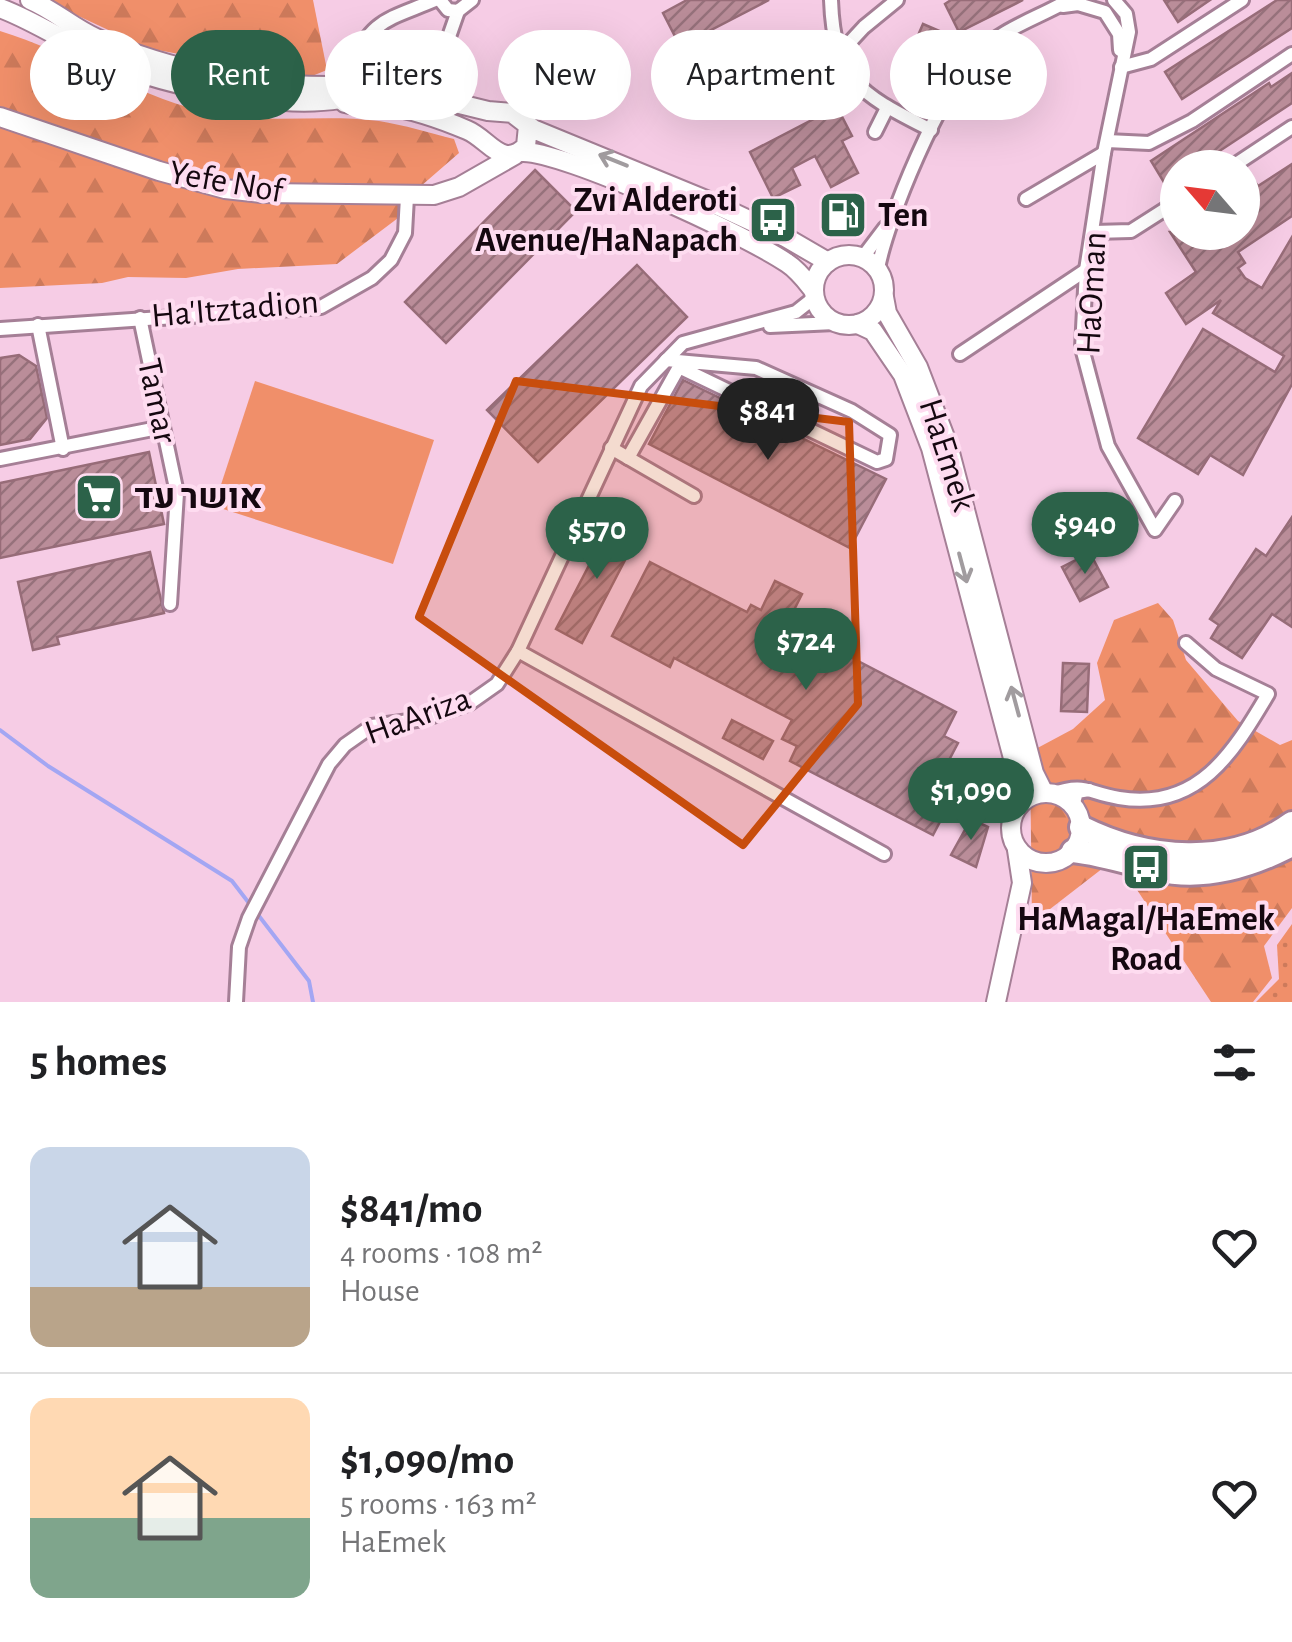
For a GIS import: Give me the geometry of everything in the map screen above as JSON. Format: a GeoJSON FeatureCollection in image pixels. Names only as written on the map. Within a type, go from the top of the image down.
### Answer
{"type":"FeatureCollection","features":[{"type":"Feature","properties":{"kind":"highway"},"geometry":{"type":"LineString","coordinates":[[1077,817],[1099,836],[1181,855],[1207,855],[1264,840],[1292,822]]}},
{"type":"Feature","properties":{"kind":"highway"},"geometry":{"type":"LineString","coordinates":[[1072,851],[1161,871],[1208,873],[1248,864],[1292,844]]}},
{"type":"Feature","properties":{"kind":"main road"},"geometry":{"type":"LineString","coordinates":[[30,0],[94,38],[154,60],[283,87],[325,92]]}},
{"type":"Feature","properties":{"kind":"main road"},"geometry":{"type":"LineString","coordinates":[[0,8],[37,22],[92,54],[189,87],[295,102],[325,96]]}},
{"type":"Feature","properties":{"kind":"main road"},"geometry":{"type":"LineString","coordinates":[[478,109],[512,113],[524,120],[529,140],[518,153]]}},
{"type":"Feature","properties":{"kind":"main road","name":"Yefe Nof"},"geometry":{"type":"LineString","coordinates":[[0,117],[170,175],[225,189],[261,193],[434,195],[458,187],[518,153]]}},
{"type":"Feature","properties":{"kind":"main road"},"geometry":{"type":"LineString","coordinates":[[440,120],[472,131],[501,155],[556,157],[733,233],[790,264],[814,294],[822,312],[836,323],[858,324],[873,316],[884,296],[883,278],[871,263],[845,255],[828,262],[817,275],[814,294]]}},
{"type":"Feature","properties":{"kind":"main road"},"geometry":{"type":"LineString","coordinates":[[528,126],[706,200],[828,262]]}},
{"type":"Feature","properties":{"kind":"main road"},"geometry":{"type":"LineString","coordinates":[[458,187],[480,167],[488,144]]}},
{"type":"Feature","properties":{"kind":"main road","name":"HaEmek"},"geometry":{"type":"LineString","coordinates":[[884,296],[887,313],[918,367],[948,445],[1028,750],[1037,781],[1048,793]]}},
{"type":"Feature","properties":{"kind":"main road","name":"HaEmek"},"geometry":{"type":"LineString","coordinates":[[858,324],[873,332],[903,375],[931,448],[1018,777],[1015,811]]}},
{"type":"Feature","properties":{"kind":"main road"},"geometry":{"type":"LineString","coordinates":[[996,1002],[1022,882],[1010,828],[1015,811],[1028,798],[1048,793],[1077,817],[1072,851],[1058,862],[1042,864],[1028,860],[1017,850]]}},
{"type":"Feature","properties":{"kind":"main road"},"geometry":{"type":"LineString","coordinates":[[1010,935],[1042,864]]}},
{"type":"Feature","properties":{"kind":"street"},"geometry":{"type":"LineString","coordinates":[[372,30],[380,23],[437,0],[448,10],[458,12]]}},
{"type":"Feature","properties":{"kind":"street"},"geometry":{"type":"LineString","coordinates":[[451,30],[458,12],[472,0]]}},
{"type":"Feature","properties":{"kind":"street"},"geometry":{"type":"LineString","coordinates":[[832,0],[833,30]]}},
{"type":"Feature","properties":{"kind":"street"},"geometry":{"type":"LineString","coordinates":[[860,30],[897,0]]}},
{"type":"Feature","properties":{"kind":"street","name":"HaOman"},"geometry":{"type":"LineString","coordinates":[[1114,0],[1126,14],[1130,32],[1105,147],[1086,270],[1082,348],[1108,446],[1155,530],[1175,501]]}},
{"type":"Feature","properties":{"kind":"street"},"geometry":{"type":"LineString","coordinates":[[871,263],[951,90],[976,54],[1013,27],[1064,3],[1105,12],[1120,34],[1120,67],[1151,59],[1242,0]]}},
{"type":"Feature","properties":{"kind":"street"},"geometry":{"type":"LineString","coordinates":[[378,30],[380,23]]}},
{"type":"Feature","properties":{"kind":"street"},"geometry":{"type":"LineString","coordinates":[[1026,199],[1105,147],[1149,143],[1192,121],[1292,54]]}},
{"type":"Feature","properties":{"kind":"street"},"geometry":{"type":"LineString","coordinates":[[870,94],[887,108],[931,130]]}},
{"type":"Feature","properties":{"kind":"street"},"geometry":{"type":"LineString","coordinates":[[875,132],[887,108]]}},
{"type":"Feature","properties":{"kind":"street"},"geometry":{"type":"LineString","coordinates":[[1257,150],[1288,130],[1292,146]]}},
{"type":"Feature","properties":{"kind":"street","name":"Ha'Itztadion"},"geometry":{"type":"LineString","coordinates":[[0,329],[321,307],[372,278],[390,260],[405,233],[407,197]]}},
{"type":"Feature","properties":{"kind":"street"},"geometry":{"type":"LineString","coordinates":[[1094,232],[1132,231],[1160,213]]}},
{"type":"Feature","properties":{"kind":"street"},"geometry":{"type":"LineString","coordinates":[[960,354],[1086,270]]}},
{"type":"Feature","properties":{"kind":"street","name":"HaAriza"},"geometry":{"type":"LineString","coordinates":[[236,1002],[238,947],[249,918],[329,764],[346,744],[372,726],[424,719],[470,702],[497,684],[518,652],[641,386],[673,363],[682,343],[796,312],[814,294]]}},
{"type":"Feature","properties":{"kind":"street","name":"Tamar"},"geometry":{"type":"LineString","coordinates":[[140,318],[176,494],[170,604]]}},
{"type":"Feature","properties":{"kind":"street","name":"HaAriza"},"geometry":{"type":"LineString","coordinates":[[747,328],[836,323]]}},
{"type":"Feature","properties":{"kind":"street"},"geometry":{"type":"LineString","coordinates":[[38,325],[64,449]]}},
{"type":"Feature","properties":{"kind":"street"},"geometry":{"type":"LineString","coordinates":[[673,363],[756,368],[852,411],[890,435],[886,459],[876,462],[673,363]]}},
{"type":"Feature","properties":{"kind":"street"},"geometry":{"type":"LineString","coordinates":[[628,458],[673,363]]}},
{"type":"Feature","properties":{"kind":"street"},"geometry":{"type":"LineString","coordinates":[[0,459],[162,427]]}},
{"type":"Feature","properties":{"kind":"street"},"geometry":{"type":"LineString","coordinates":[[610,448],[694,496]]}},
{"type":"Feature","properties":{"kind":"street"},"geometry":{"type":"LineString","coordinates":[[1048,793],[1076,786],[1116,798],[1166,798],[1212,773],[1244,736],[1268,694],[1216,669],[1186,644]]}},
{"type":"Feature","properties":{"kind":"street"},"geometry":{"type":"LineString","coordinates":[[518,652],[884,854]]}},
{"type":"Feature","properties":{"kind":"street"},"geometry":{"type":"LineString","coordinates":[[1077,817],[1077,792],[1091,790]]}},
{"type":"Feature","properties":{"kind":"highlighted area"},"geometry":{"type":"Polygon","coordinates":[[[516,381],[849,422],[858,704],[743,845],[419,617],[516,381]]]}},
{"type":"Feature","properties":{"kind":"green space"},"geometry":{"type":"Polygon","coordinates":[[[44,0],[313,0],[325,71],[305,78],[305,30],[171,30],[171,52],[151,49],[151,30],[108,30],[44,0]]]}},
{"type":"Feature","properties":{"kind":"green space"},"geometry":{"type":"Polygon","coordinates":[[[0,31],[30,42],[30,120],[151,120],[151,94],[171,102],[171,120],[379,121],[454,139],[459,153],[421,186],[406,212],[337,264],[238,269],[186,278],[128,277],[102,283],[0,288],[0,31]]]}},
{"type":"Feature","properties":{"kind":"green space"},"geometry":{"type":"Polygon","coordinates":[[[255,381],[434,440],[393,564],[214,506],[255,381]]]}},
{"type":"Feature","properties":{"kind":"green space"},"geometry":{"type":"Polygon","coordinates":[[[1158,603],[1173,620],[1186,660],[1238,721],[1280,745],[1292,740],[1292,908],[1264,946],[1272,978],[1253,1002],[1211,1002],[1116,858],[1032,923],[1030,752],[1073,729],[1105,700],[1097,663],[1114,620],[1158,603]]]}},
{"type":"Feature","properties":{"kind":"green space"},"geometry":{"type":"Polygon","coordinates":[[[1292,924],[1292,1002],[1256,1002],[1279,979],[1277,945],[1292,924]]]}},
{"type":"Feature","properties":{"kind":"building"},"geometry":{"type":"Polygon","coordinates":[[[687,0],[769,0],[711,30],[672,30],[663,13],[687,0]]]}},
{"type":"Feature","properties":{"kind":"building"},"geometry":{"type":"Polygon","coordinates":[[[951,0],[1023,0],[963,30],[958,30],[945,4],[951,0]]]}},
{"type":"Feature","properties":{"kind":"building"},"geometry":{"type":"Polygon","coordinates":[[[1164,0],[1210,0],[1178,22],[1164,0]]]}},
{"type":"Feature","properties":{"kind":"building"},"geometry":{"type":"Polygon","coordinates":[[[1277,0],[1292,0],[1292,28],[1182,99],[1165,72],[1277,0]]]}},
{"type":"Feature","properties":{"kind":"building"},"geometry":{"type":"Polygon","coordinates":[[[1292,73],[1292,103],[1221,150],[1168,150],[1269,83],[1271,87],[1292,73]]]}},
{"type":"Feature","properties":{"kind":"building"},"geometry":{"type":"Polygon","coordinates":[[[812,120],[844,120],[852,136],[842,141],[858,173],[831,187],[815,156],[792,168],[800,185],[773,198],[750,152],[812,120]]]}},
{"type":"Feature","properties":{"kind":"building"},"geometry":{"type":"Polygon","coordinates":[[[1160,155],[1160,176],[1151,161],[1160,155]]]}},
{"type":"Feature","properties":{"kind":"building"},"geometry":{"type":"Polygon","coordinates":[[[1292,164],[1292,216],[1260,237],[1260,185],[1292,164]]]}},
{"type":"Feature","properties":{"kind":"building"},"geometry":{"type":"Polygon","coordinates":[[[535,170],[576,211],[446,343],[405,302],[535,170]]]}},
{"type":"Feature","properties":{"kind":"building"},"geometry":{"type":"Polygon","coordinates":[[[854,205],[861,220],[840,230],[833,216],[854,205]]]}},
{"type":"Feature","properties":{"kind":"building"},"geometry":{"type":"Polygon","coordinates":[[[1292,237],[1292,384],[1243,475],[1210,455],[1198,474],[1138,438],[1203,329],[1275,372],[1284,356],[1213,313],[1221,300],[1186,324],[1166,293],[1196,272],[1182,250],[1241,250],[1238,252],[1245,263],[1238,268],[1245,278],[1262,288],[1292,237]]]}},
{"type":"Feature","properties":{"kind":"building"},"geometry":{"type":"Polygon","coordinates":[[[637,265],[687,317],[538,462],[487,410],[637,265]]]}},
{"type":"Feature","properties":{"kind":"building"},"geometry":{"type":"Polygon","coordinates":[[[19,355],[36,366],[47,418],[30,439],[0,445],[0,358],[19,355]]]}},
{"type":"Feature","properties":{"kind":"building"},"geometry":{"type":"Polygon","coordinates":[[[683,380],[886,479],[850,548],[649,444],[683,380]]]}},
{"type":"Feature","properties":{"kind":"building"},"geometry":{"type":"Polygon","coordinates":[[[149,452],[164,524],[0,558],[0,483],[149,452]]]}},
{"type":"Feature","properties":{"kind":"building"},"geometry":{"type":"Polygon","coordinates":[[[1292,517],[1292,627],[1272,614],[1242,658],[1211,638],[1219,625],[1210,619],[1256,549],[1266,556],[1292,517]]]}},
{"type":"Feature","properties":{"kind":"building"},"geometry":{"type":"Polygon","coordinates":[[[612,521],[638,535],[582,643],[556,629],[612,521]]]}},
{"type":"Feature","properties":{"kind":"building"},"geometry":{"type":"Polygon","coordinates":[[[150,552],[164,613],[57,637],[59,644],[33,650],[18,582],[150,552]]]}},
{"type":"Feature","properties":{"kind":"building"},"geometry":{"type":"Polygon","coordinates":[[[1090,553],[1108,587],[1080,601],[1062,567],[1090,553]]]}},
{"type":"Feature","properties":{"kind":"building"},"geometry":{"type":"Polygon","coordinates":[[[650,562],[747,612],[751,605],[761,610],[775,581],[802,594],[787,624],[956,712],[944,736],[958,743],[948,762],[966,772],[933,835],[790,761],[797,746],[782,739],[792,720],[674,658],[670,667],[612,636],[650,562]]]}},
{"type":"Feature","properties":{"kind":"building"},"geometry":{"type":"Polygon","coordinates":[[[1063,663],[1089,664],[1087,712],[1061,711],[1063,663]]]}},
{"type":"Feature","properties":{"kind":"building"},"geometry":{"type":"Polygon","coordinates":[[[732,720],[773,741],[763,759],[723,738],[732,720]]]}},
{"type":"Feature","properties":{"kind":"building"},"geometry":{"type":"Polygon","coordinates":[[[971,819],[988,827],[976,867],[951,855],[971,819]]]}},
{"type":"Feature","properties":{"kind":"waterway"},"geometry":{"type":"LineString","coordinates":[[0,730],[48,766],[232,881],[309,981],[313,1002]]}},
{"type":"Feature","properties":{"kind":"place","name":"Ten"},"geometry":{"type":"Point","coordinates":[843,215]}},
{"type":"Feature","properties":{"kind":"place","name":"Zvi Alderoti Avenue/HaNapach"},"geometry":{"type":"Point","coordinates":[773,220]}},
{"type":"Feature","properties":{"kind":"place","name":"אושר עד"},"geometry":{"type":"Point","coordinates":[99,497]}},
{"type":"Feature","properties":{"kind":"place","name":"HaMagal/HaEmek Road"},"geometry":{"type":"Point","coordinates":[1146,867]}}]}
